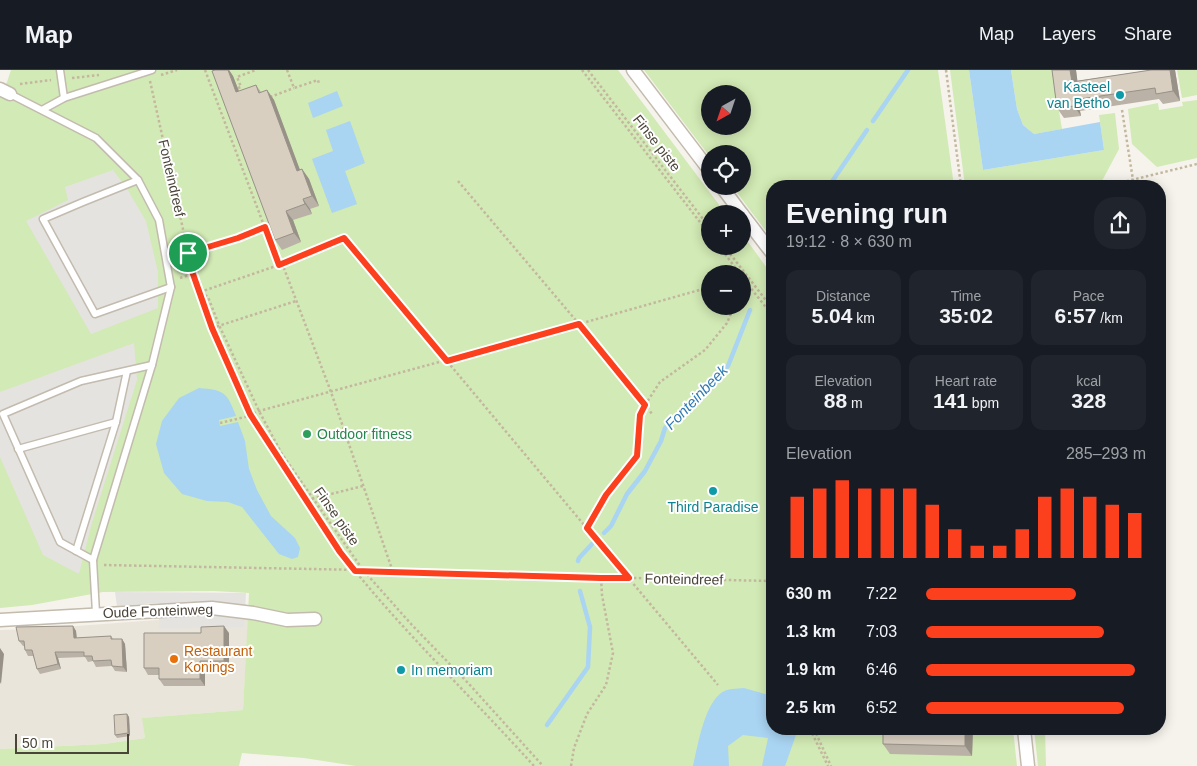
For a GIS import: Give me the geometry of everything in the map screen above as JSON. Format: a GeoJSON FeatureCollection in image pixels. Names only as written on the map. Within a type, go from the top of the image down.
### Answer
{"type":"FeatureCollection","features":[{"type":"Feature","properties":{"kind":"street"},"geometry":{"type":"LineString","coordinates":[[633,70],[701,159]]}},
{"type":"Feature","properties":{"kind":"street"},"geometry":{"type":"LineString","coordinates":[[751,226],[766,246]]}},
{"type":"Feature","properties":{"kind":"street","name":"Oude Fonteinweg"},"geometry":{"type":"LineString","coordinates":[[0,620],[212,608],[288,620],[315,619]]}},
{"type":"Feature","properties":{"kind":"street"},"geometry":{"type":"LineString","coordinates":[[1025,735],[1028,766]]}},
{"type":"Feature","properties":{"kind":"lane"},"geometry":{"type":"LineString","coordinates":[[60,70],[64,98]]}},
{"type":"Feature","properties":{"kind":"lane"},"geometry":{"type":"LineString","coordinates":[[42,110],[64,98],[150,71]]}},
{"type":"Feature","properties":{"kind":"lane","name":"Fonteindreef"},"geometry":{"type":"LineString","coordinates":[[5,92],[96,138],[138,180],[159,220],[170,287],[152,365],[92,562],[96,614]]}},
{"type":"Feature","properties":{"kind":"lane"},"geometry":{"type":"LineString","coordinates":[[138,180],[43,220],[95,314],[170,287]]}},
{"type":"Feature","properties":{"kind":"lane"},"geometry":{"type":"LineString","coordinates":[[92,562],[60,542],[3,414],[81,381],[152,365]]}},
{"type":"Feature","properties":{"kind":"lane"},"geometry":{"type":"LineString","coordinates":[[76,551],[116,422],[127,370]]}},
{"type":"Feature","properties":{"kind":"lane"},"geometry":{"type":"LineString","coordinates":[[18,449],[116,422]]}},
{"type":"Feature","properties":{"kind":"path"},"geometry":{"type":"LineString","coordinates":[[205,70],[331,392],[393,572]]}},
{"type":"Feature","properties":{"kind":"path"},"geometry":{"type":"LineString","coordinates":[[238,88],[241,87],[237,77],[256,70]]}},
{"type":"Feature","properties":{"kind":"path"},"geometry":{"type":"LineString","coordinates":[[287,70],[294,88]]}},
{"type":"Feature","properties":{"kind":"path"},"geometry":{"type":"LineString","coordinates":[[582,70],[701,223]]}},
{"type":"Feature","properties":{"kind":"path","name":"Finse piste"},"geometry":{"type":"LineString","coordinates":[[588,70],[701,216]]}},
{"type":"Feature","properties":{"kind":"path"},"geometry":{"type":"LineString","coordinates":[[946,70],[960,180]]}},
{"type":"Feature","properties":{"kind":"path","name":"Fonteindreef"},"geometry":{"type":"LineString","coordinates":[[150,71],[193,274],[212,328],[250,414],[340,552],[355,571],[534,766]]}},
{"type":"Feature","properties":{"kind":"path"},"geometry":{"type":"LineString","coordinates":[[265,99],[318,80],[319,84]]}},
{"type":"Feature","properties":{"kind":"path"},"geometry":{"type":"LineString","coordinates":[[216,97],[223,94]]}},
{"type":"Feature","properties":{"kind":"path"},"geometry":{"type":"LineString","coordinates":[[1122,110],[1133,180],[1197,164]]}},
{"type":"Feature","properties":{"kind":"path"},"geometry":{"type":"LineString","coordinates":[[458,181],[653,415]]}},
{"type":"Feature","properties":{"kind":"path"},"geometry":{"type":"LineString","coordinates":[[188,253],[238,238],[265,227]]}},
{"type":"Feature","properties":{"kind":"path"},"geometry":{"type":"LineString","coordinates":[[200,292],[280,264],[344,238],[718,685]]}},
{"type":"Feature","properties":{"kind":"path"},"geometry":{"type":"LineString","coordinates":[[725,255],[733,265]]}},
{"type":"Feature","properties":{"kind":"path"},"geometry":{"type":"LineString","coordinates":[[731,255],[766,300]]}},
{"type":"Feature","properties":{"kind":"path"},"geometry":{"type":"LineString","coordinates":[[751,288],[766,307]]}},
{"type":"Feature","properties":{"kind":"path"},"geometry":{"type":"LineString","coordinates":[[220,423],[701,290]]}},
{"type":"Feature","properties":{"kind":"path","name":"Finse piste"},"geometry":{"type":"LineString","coordinates":[[200,292],[208,296],[219,325],[259,411],[282,454],[363,570],[412,626],[476,691],[543,766]]}},
{"type":"Feature","properties":{"kind":"path"},"geometry":{"type":"LineString","coordinates":[[212,328],[296,301]]}},
{"type":"Feature","properties":{"kind":"path"},"geometry":{"type":"LineString","coordinates":[[587,528],[606,495],[637,456],[640,415],[660,382],[705,350],[727,323],[730,315]]}},
{"type":"Feature","properties":{"kind":"path"},"geometry":{"type":"LineString","coordinates":[[307,500],[363,486]]}},
{"type":"Feature","properties":{"kind":"path"},"geometry":{"type":"LineString","coordinates":[[92,562],[355,571]]}},
{"type":"Feature","properties":{"kind":"path","name":"Fonteindreef"},"geometry":{"type":"LineString","coordinates":[[355,571],[766,581]]}},
{"type":"Feature","properties":{"kind":"path"},"geometry":{"type":"LineString","coordinates":[[571,766],[574,748],[587,714],[606,685],[613,653],[602,596],[601,578]]}},
{"type":"Feature","properties":{"kind":"path"},"geometry":{"type":"LineString","coordinates":[[813,735],[829,766]]}},
{"type":"Feature","properties":{"kind":"path"},"geometry":{"type":"LineString","coordinates":[[816,735],[829,766]]}},
{"type":"Feature","properties":{"kind":"shaded area"},"geometry":{"type":"Polygon","coordinates":[[[113,170],[126,187],[146,221],[158,272],[158,308],[91,334],[26,221],[68,200],[65,187],[113,170]]]}},
{"type":"Feature","properties":{"kind":"shaded area"},"geometry":{"type":"Polygon","coordinates":[[[134,343],[137,380],[91,526],[79,574],[43,555],[0,457],[0,392],[134,343]]]}},
{"type":"Feature","properties":{"kind":"shaded area"},"geometry":{"type":"Polygon","coordinates":[[[115,592],[246,593],[244,627],[159,629],[159,603],[117,606],[115,592]]]}},
{"type":"Feature","properties":{"kind":"shaded area"},"geometry":{"type":"Polygon","coordinates":[[[196,617],[248,619],[243,710],[143,718],[145,738],[104,744],[0,749],[0,630],[196,617]]]}},
{"type":"Feature","properties":{"kind":"green space"},"geometry":{"type":"Polygon","coordinates":[[[11,70],[618,70],[701,181],[701,195],[712,195],[719,205],[701,205],[701,255],[751,255],[751,246],[766,267],[766,735],[1014,735],[1017,766],[356,766],[304,758],[242,753],[239,766],[0,766],[0,749],[104,744],[145,738],[142,718],[243,710],[249,593],[214,591],[103,592],[32,605],[0,608],[0,95],[11,70]]]}},
{"type":"Feature","properties":{"kind":"green space"},"geometry":{"type":"Polygon","coordinates":[[[644,70],[938,70],[953,180],[766,180],[766,231],[751,211],[751,205],[746,205],[739,195],[751,195],[751,145],[701,145],[644,70]]]}},
{"type":"Feature","properties":{"kind":"green space"},"geometry":{"type":"Polygon","coordinates":[[[950,70],[969,70],[983,170],[1104,150],[1099,115],[1115,113],[1119,149],[1103,180],[964,180],[950,70]]]}},
{"type":"Feature","properties":{"kind":"green space"},"geometry":{"type":"Polygon","coordinates":[[[1011,70],[1052,70],[1062,129],[1034,134],[1023,125],[1017,109],[1011,70]]]}},
{"type":"Feature","properties":{"kind":"green space"},"geometry":{"type":"Polygon","coordinates":[[[1177,70],[1197,70],[1197,95],[1182,98],[1177,70]]]}},
{"type":"Feature","properties":{"kind":"green space"},"geometry":{"type":"Polygon","coordinates":[[[1197,100],[1197,158],[1157,167],[1132,144],[1128,109],[1158,103],[1159,110],[1183,106],[1182,102],[1197,100]]]}},
{"type":"Feature","properties":{"kind":"green space"},"geometry":{"type":"Polygon","coordinates":[[[1035,735],[1045,735],[1046,766],[1038,766],[1035,735]]]}},
{"type":"Feature","properties":{"kind":"water"},"geometry":{"type":"Polygon","coordinates":[[[969,70],[1011,70],[1017,109],[1023,125],[1034,134],[1100,122],[1104,150],[983,170],[969,70]]]}},
{"type":"Feature","properties":{"kind":"water"},"geometry":{"type":"Polygon","coordinates":[[[337,91],[343,106],[313,118],[308,103],[337,91]]]}},
{"type":"Feature","properties":{"kind":"water"},"geometry":{"type":"Polygon","coordinates":[[[350,121],[365,163],[345,171],[357,204],[332,213],[312,159],[333,151],[326,130],[350,121]]]}},
{"type":"Feature","properties":{"kind":"water"},"geometry":{"type":"Polygon","coordinates":[[[199,388],[219,391],[230,402],[236,416],[219,420],[220,426],[238,422],[245,441],[249,469],[257,490],[271,516],[295,538],[300,548],[298,557],[292,559],[279,554],[242,507],[228,502],[207,501],[182,494],[164,473],[156,444],[162,421],[179,398],[199,388]]]}},
{"type":"Feature","properties":{"kind":"water"},"geometry":{"type":"Polygon","coordinates":[[[744,688],[766,694],[766,735],[796,735],[785,766],[762,766],[768,738],[743,735],[728,746],[729,766],[693,766],[702,726],[710,707],[721,693],[732,689],[744,688]]]}},
{"type":"Feature","properties":{"kind":"building"},"geometry":{"type":"Polygon","coordinates":[[[228,70],[236,92],[256,85],[259,93],[267,90],[297,171],[302,169],[312,196],[303,199],[305,204],[286,211],[294,233],[275,240],[212,71],[228,70]]]}},
{"type":"Feature","properties":{"kind":"building"},"geometry":{"type":"Polygon","coordinates":[[[1052,70],[1070,70],[1072,82],[1151,70],[1170,70],[1173,91],[1156,94],[1155,88],[1073,100],[1074,106],[1057,108],[1052,70]]]}},
{"type":"Feature","properties":{"kind":"building"},"geometry":{"type":"Polygon","coordinates":[[[73,626],[74,638],[111,636],[111,639],[122,639],[123,667],[112,666],[111,660],[93,661],[92,656],[84,656],[84,652],[55,652],[58,664],[37,669],[32,650],[25,650],[24,641],[19,641],[16,627],[73,626]]]}},
{"type":"Feature","properties":{"kind":"building"},"geometry":{"type":"Polygon","coordinates":[[[224,626],[224,661],[200,661],[200,679],[159,679],[159,668],[144,668],[144,633],[201,633],[201,627],[224,626]]]}},
{"type":"Feature","properties":{"kind":"building"},"geometry":{"type":"Polygon","coordinates":[[[127,714],[128,733],[115,735],[114,715],[127,714]]]}},
{"type":"Feature","properties":{"kind":"building"},"geometry":{"type":"Polygon","coordinates":[[[883,735],[965,735],[965,746],[883,744],[883,735]]]}},
{"type":"Feature","properties":{"kind":"waterway","name":"Fonteinbeek"},"geometry":{"type":"LineString","coordinates":[[873,121],[908,70]]}},
{"type":"Feature","properties":{"kind":"waterway","name":"Fonteinbeek"},"geometry":{"type":"LineString","coordinates":[[833,180],[867,130]]}},
{"type":"Feature","properties":{"kind":"waterway","name":"Fonteinbeek"},"geometry":{"type":"LineString","coordinates":[[604,533],[611,526],[627,494],[645,471],[661,441],[665,428],[728,366],[748,315]]}},
{"type":"Feature","properties":{"kind":"waterway","name":"Fonteinbeek"},"geometry":{"type":"LineString","coordinates":[[578,561],[592,544]]}},
{"type":"Feature","properties":{"kind":"waterway","name":"Fonteinbeek"},"geometry":{"type":"LineString","coordinates":[[547,725],[588,667],[590,627],[580,591]]}},
{"type":"Feature","properties":{"kind":"place","name":"Kasteel van Betho"},"geometry":{"type":"Point","coordinates":[1120,95]}},
{"type":"Feature","properties":{"kind":"place","name":"Outdoor fitness"},"geometry":{"type":"Point","coordinates":[307,434]}},
{"type":"Feature","properties":{"kind":"place","name":"Third Paradise"},"geometry":{"type":"Point","coordinates":[713,491]}},
{"type":"Feature","properties":{"kind":"place","name":"Restaurant Konings"},"geometry":{"type":"Point","coordinates":[174,659]}},
{"type":"Feature","properties":{"kind":"place","name":"In memoriam"},"geometry":{"type":"Point","coordinates":[401,670]}},
{"type":"Feature","properties":{"kind":"route"},"geometry":{"type":"LineString","coordinates":[[265,227],[279,265],[344,238],[447,361],[579,324],[645,405],[640,415],[637,456],[606,495],[587,528],[629,578],[355,571],[340,552],[250,414],[212,328],[193,274],[188,253],[238,238],[265,227]]}}]}
